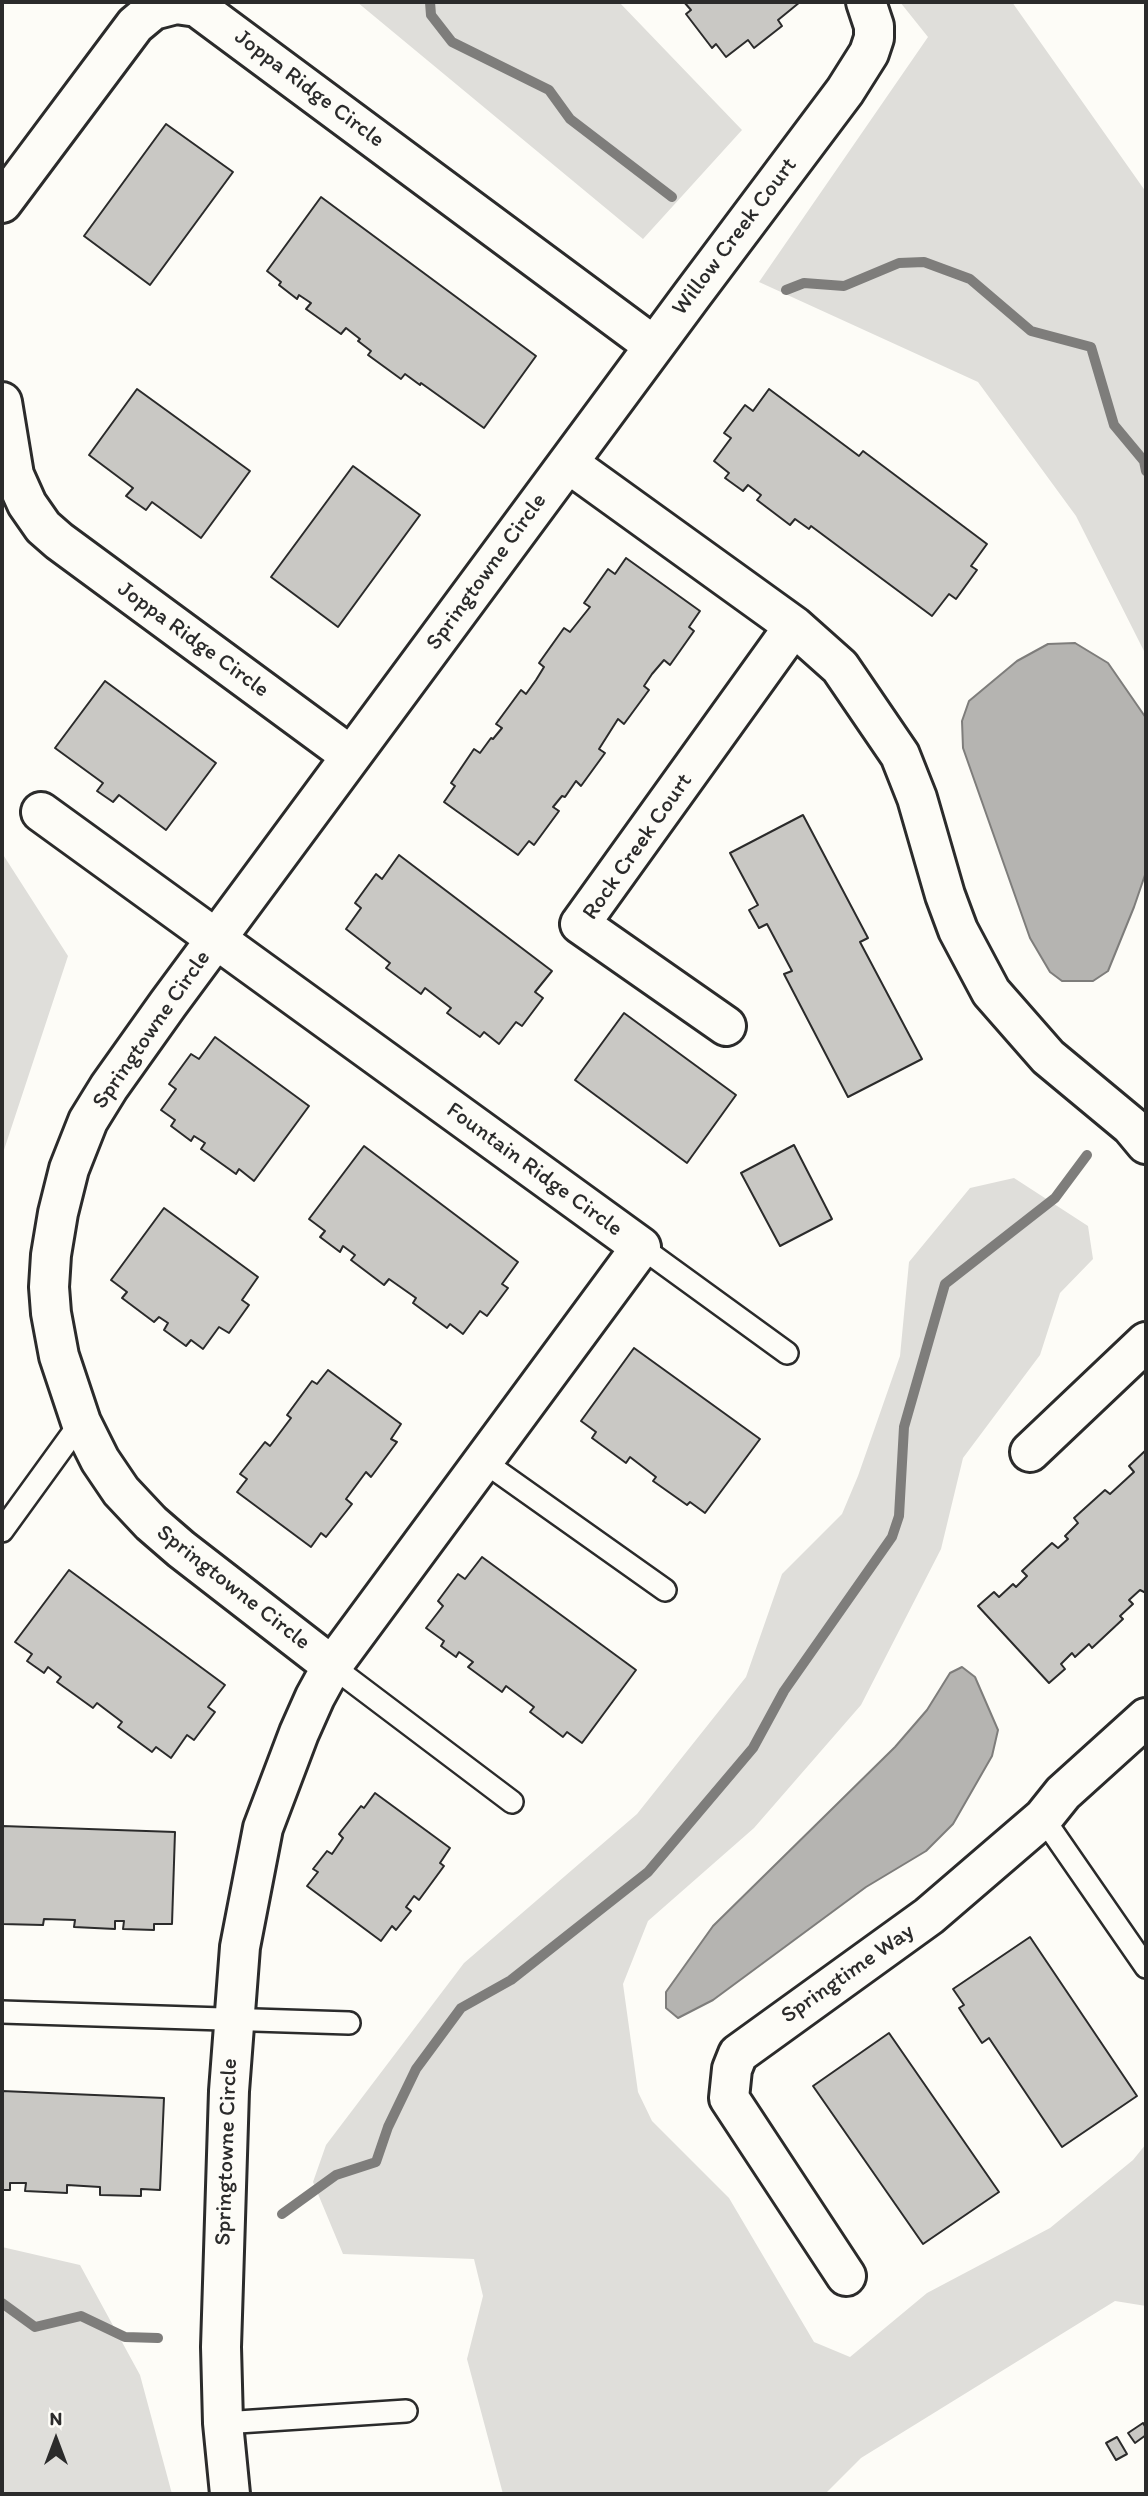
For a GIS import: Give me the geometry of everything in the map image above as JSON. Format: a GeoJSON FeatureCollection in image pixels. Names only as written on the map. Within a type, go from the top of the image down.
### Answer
{"type":"FeatureCollection","features":[{"type":"Feature","properties":{"kind":"street","name":"Willow Creek Court"},"geometry":{"type":"LineString","coordinates":[[568,463],[845,91],[869,53],[874,38],[874,26],[866,2]]}},
{"type":"Feature","properties":{"kind":"street","name":"Joppa Ridge Circle"},"geometry":{"type":"LineString","coordinates":[[2,204],[135,25],[153,10],[176,4],[197,7],[654,346]]}},
{"type":"Feature","properties":{"kind":"street","name":"Joppa Ridge Circle"},"geometry":{"type":"LineString","coordinates":[[2,402],[14,475],[27,504],[43,527],[351,756]]}},
{"type":"Feature","properties":{"kind":"street"},"geometry":{"type":"LineString","coordinates":[[568,463],[794,626],[841,667],[900,755],[917,798],[949,907],[958,930],[991,992],[1048,1057],[1131,1126],[1146,1144]]}},
{"type":"Feature","properties":{"kind":"street","name":"Springtowne Circle"},"geometry":{"type":"LineString","coordinates":[[230,2494],[223,2423],[220,2347],[233,2020],[240,1947],[263,1828],[299,1733],[332,1666],[151,1523],[121,1491],[100,1460],[81,1422],[57,1346],[49,1287],[58,1213],[69,1170],[88,1121],[109,1087],[568,463]]}},
{"type":"Feature","properties":{"kind":"street","name":"Rock Creek Court"},"geometry":{"type":"LineString","coordinates":[[726,1026],[580,924],[794,626]]}},
{"type":"Feature","properties":{"kind":"street","name":"Fountain Ridge Circle"},"geometry":{"type":"LineString","coordinates":[[41,812],[641,1247],[332,1666]]}},
{"type":"Feature","properties":{"kind":"street"},"geometry":{"type":"LineString","coordinates":[[1030,1452],[1146,1342]]}},
{"type":"Feature","properties":{"kind":"street","name":"Springtime Way"},"geometry":{"type":"LineString","coordinates":[[846,2276],[729,2098],[732,2069],[738,2054],[929,1916],[1043,1818],[1063,1793],[1146,1718]]}},
{"type":"Feature","properties":{"kind":"lane"},"geometry":{"type":"LineString","coordinates":[[641,1247],[787,1353]]}},
{"type":"Feature","properties":{"kind":"lane"},"geometry":{"type":"LineString","coordinates":[[2,1531],[81,1422]]}},
{"type":"Feature","properties":{"kind":"lane"},"geometry":{"type":"LineString","coordinates":[[483,1461],[665,1590]]}},
{"type":"Feature","properties":{"kind":"lane"},"geometry":{"type":"LineString","coordinates":[[332,1666],[512,1802]]}},
{"type":"Feature","properties":{"kind":"lane"},"geometry":{"type":"LineString","coordinates":[[1043,1818],[1146,1968]]}},
{"type":"Feature","properties":{"kind":"lane"},"geometry":{"type":"LineString","coordinates":[[2,2012],[349,2023]]}},
{"type":"Feature","properties":{"kind":"lane"},"geometry":{"type":"LineString","coordinates":[[223,2423],[406,2411]]}},
{"type":"Feature","properties":{"kind":"shaded area"},"geometry":{"type":"Polygon","coordinates":[[[357,2],[619,2],[742,130],[643,239],[357,2]]]}},
{"type":"Feature","properties":{"kind":"shaded area"},"geometry":{"type":"Polygon","coordinates":[[[900,2],[1012,2],[1146,192],[1146,655],[1076,516],[978,382],[759,282],[928,37],[900,2]]]}},
{"type":"Feature","properties":{"kind":"shaded area"},"geometry":{"type":"Polygon","coordinates":[[[1075,643],[1108,663],[1146,718],[1146,872],[1108,971],[1093,981],[1062,981],[1050,972],[1030,938],[963,748],[962,721],[969,701],[1017,661],[1048,644],[1075,643]]]}},
{"type":"Feature","properties":{"kind":"shaded area"},"geometry":{"type":"Polygon","coordinates":[[[2,853],[68,956],[2,1156],[2,853]]]}},
{"type":"Feature","properties":{"kind":"shaded area"},"geometry":{"type":"Polygon","coordinates":[[[1014,1178],[1088,1226],[1093,1259],[1060,1293],[1040,1355],[963,1458],[941,1549],[861,1705],[754,1828],[648,1921],[623,1984],[638,2092],[652,2121],[729,2198],[814,2342],[850,2357],[927,2293],[1050,2228],[1133,2160],[1146,2144],[1146,2306],[1115,2301],[861,2458],[825,2494],[503,2494],[467,2359],[483,2296],[474,2259],[343,2254],[313,2182],[326,2145],[464,1963],[637,1814],[746,1677],[782,1574],[842,1514],[858,1476],[900,1356],[909,1262],[970,1188],[1014,1178]]]}},
{"type":"Feature","properties":{"kind":"shaded area"},"geometry":{"type":"Polygon","coordinates":[[[962,1667],[975,1677],[998,1730],[992,1756],[953,1824],[926,1851],[866,1887],[713,2000],[678,2018],[666,2008],[666,1992],[713,1926],[895,1747],[927,1710],[950,1673],[962,1667]]]}},
{"type":"Feature","properties":{"kind":"shaded area"},"geometry":{"type":"Polygon","coordinates":[[[2,2247],[80,2265],[140,2375],[172,2494],[2,2494],[2,2247]]]}},
{"type":"Feature","properties":{"kind":"building"},"geometry":{"type":"Polygon","coordinates":[[[684,2],[800,2],[778,20],[782,26],[754,48],[748,40],[726,57],[716,44],[712,48],[686,14],[691,10],[684,2]]]}},
{"type":"Feature","properties":{"kind":"building"},"geometry":{"type":"Polygon","coordinates":[[[166,124],[233,172],[150,285],[84,236],[166,124]]]}},
{"type":"Feature","properties":{"kind":"building"},"geometry":{"type":"Polygon","coordinates":[[[321,197],[536,356],[484,428],[421,383],[420,385],[405,374],[401,379],[368,355],[371,351],[358,341],[360,339],[346,328],[341,334],[306,309],[311,303],[299,295],[297,299],[267,271],[321,197]]]}},
{"type":"Feature","properties":{"kind":"building"},"geometry":{"type":"Polygon","coordinates":[[[137,389],[250,471],[201,538],[152,502],[146,510],[126,496],[133,488],[89,455],[137,389]]]}},
{"type":"Feature","properties":{"kind":"building"},"geometry":{"type":"Polygon","coordinates":[[[769,389],[859,456],[863,451],[987,544],[971,566],[977,570],[956,599],[949,594],[932,616],[811,526],[809,529],[795,519],[790,525],[757,500],[761,495],[748,485],[743,491],[725,478],[729,473],[714,461],[731,438],[724,433],[745,405],[753,411],[769,389]]]}},
{"type":"Feature","properties":{"kind":"building"},"geometry":{"type":"Polygon","coordinates":[[[353,466],[420,515],[338,627],[271,577],[353,466]]]}},
{"type":"Feature","properties":{"kind":"building"},"geometry":{"type":"Polygon","coordinates":[[[626,558],[700,611],[689,627],[694,631],[670,665],[664,660],[652,674],[644,686],[649,690],[624,724],[618,719],[599,749],[605,753],[581,786],[576,781],[565,797],[562,796],[553,807],[559,811],[534,845],[529,841],[518,855],[444,802],[455,786],[451,783],[474,749],[480,753],[491,738],[493,739],[502,728],[496,724],[521,690],[526,694],[536,680],[544,667],[539,663],[564,628],[570,632],[590,607],[584,603],[608,569],[615,574],[626,558]]]}},
{"type":"Feature","properties":{"kind":"building"},"geometry":{"type":"Polygon","coordinates":[[[105,681],[216,763],[166,830],[119,795],[113,802],[97,791],[103,783],[55,748],[105,681]]]}},
{"type":"Feature","properties":{"kind":"building"},"geometry":{"type":"Polygon","coordinates":[[[803,815],[868,938],[860,942],[922,1059],[848,1097],[784,974],[792,971],[767,924],[759,928],[749,910],[758,905],[730,853],[803,815]]]}},
{"type":"Feature","properties":{"kind":"building"},"geometry":{"type":"Polygon","coordinates":[[[399,855],[552,971],[535,992],[543,998],[522,1026],[516,1022],[499,1044],[484,1032],[480,1037],[447,1013],[451,1008],[425,988],[421,994],[386,968],[390,963],[346,929],[361,908],[355,903],[376,874],[382,879],[399,855]]]}},
{"type":"Feature","properties":{"kind":"building"},"geometry":{"type":"Polygon","coordinates":[[[624,1013],[736,1095],[687,1163],[575,1080],[624,1013]]]}},
{"type":"Feature","properties":{"kind":"building"},"geometry":{"type":"Polygon","coordinates":[[[215,1037],[309,1106],[254,1181],[239,1169],[236,1174],[201,1149],[205,1143],[194,1136],[191,1141],[171,1126],[175,1120],[161,1110],[176,1089],[169,1084],[191,1054],[199,1059],[215,1037]]]}},
{"type":"Feature","properties":{"kind":"building"},"geometry":{"type":"Polygon","coordinates":[[[794,1145],[832,1219],[780,1246],[741,1173],[794,1145]]]}},
{"type":"Feature","properties":{"kind":"building"},"geometry":{"type":"Polygon","coordinates":[[[364,1146],[518,1262],[502,1284],[508,1288],[487,1316],[480,1311],[463,1334],[450,1324],[447,1328],[413,1303],[416,1298],[389,1279],[384,1285],[351,1260],[355,1255],[343,1246],[340,1252],[320,1237],[325,1231],[309,1219],[364,1146]]]}},
{"type":"Feature","properties":{"kind":"building"},"geometry":{"type":"Polygon","coordinates":[[[164,1208],[258,1277],[242,1300],[249,1305],[229,1333],[219,1327],[203,1349],[191,1340],[186,1346],[164,1330],[168,1323],[159,1317],[154,1322],[122,1298],[127,1292],[111,1280],[164,1208]]]}},
{"type":"Feature","properties":{"kind":"building"},"geometry":{"type":"Polygon","coordinates":[[[634,1348],[760,1439],[705,1513],[690,1502],[687,1505],[653,1481],[656,1477],[630,1457],[626,1463],[592,1438],[596,1432],[581,1421],[634,1348]]]}},
{"type":"Feature","properties":{"kind":"building"},"geometry":{"type":"Polygon","coordinates":[[[328,1370],[401,1424],[391,1439],[397,1442],[371,1477],[366,1472],[346,1499],[352,1504],[326,1537],[321,1533],[311,1547],[237,1492],[247,1479],[240,1474],[265,1442],[270,1446],[291,1418],[287,1415],[312,1381],[317,1384],[328,1370]]]}},
{"type":"Feature","properties":{"kind":"building"},"geometry":{"type":"Polygon","coordinates":[[[1146,1450],[1146,1593],[1140,1590],[1129,1600],[1133,1604],[1120,1616],[1123,1619],[1092,1648],[1089,1644],[1075,1657],[1072,1653],[1061,1664],[1065,1669],[1049,1683],[978,1606],[994,1592],[999,1597],[1013,1584],[1016,1587],[1027,1576],[1022,1571],[1052,1543],[1058,1548],[1068,1539],[1065,1536],[1078,1523],[1074,1518],[1105,1490],[1110,1494],[1134,1472],[1129,1466],[1146,1450]]]}},
{"type":"Feature","properties":{"kind":"building"},"geometry":{"type":"Polygon","coordinates":[[[482,1557],[636,1670],[582,1743],[567,1732],[563,1737],[530,1712],[534,1707],[506,1686],[502,1692],[468,1667],[473,1662],[459,1652],[456,1657],[441,1646],[444,1641],[426,1628],[443,1606],[438,1601],[458,1574],[465,1579],[482,1557]]]}},
{"type":"Feature","properties":{"kind":"building"},"geometry":{"type":"Polygon","coordinates":[[[69,1570],[225,1685],[208,1707],[215,1712],[194,1740],[187,1735],[171,1758],[156,1747],[152,1752],[118,1727],[122,1722],[97,1703],[93,1708],[57,1682],[61,1677],[48,1667],[44,1673],[27,1661],[32,1654],[15,1642],[69,1570]]]}},
{"type":"Feature","properties":{"kind":"building"},"geometry":{"type":"Polygon","coordinates":[[[375,1793],[450,1848],[440,1863],[444,1866],[419,1900],[414,1896],[406,1907],[411,1911],[396,1930],[392,1926],[381,1941],[307,1886],[318,1872],[313,1869],[327,1851],[332,1854],[343,1838],[339,1834],[375,1793]]]}},
{"type":"Feature","properties":{"kind":"building"},"geometry":{"type":"Polygon","coordinates":[[[2,1826],[175,1832],[172,1924],[154,1924],[154,1930],[123,1929],[124,1921],[115,1921],[115,1929],[74,1927],[75,1920],[44,1919],[43,1925],[2,1924],[2,1826]]]}},
{"type":"Feature","properties":{"kind":"building"},"geometry":{"type":"Polygon","coordinates":[[[1030,1937],[1137,2096],[1062,2147],[989,2038],[982,2043],[959,2008],[964,2005],[953,1989],[1030,1937]]]}},
{"type":"Feature","properties":{"kind":"building"},"geometry":{"type":"Polygon","coordinates":[[[889,2033],[999,2192],[923,2244],[813,2086],[889,2033]]]}},
{"type":"Feature","properties":{"kind":"building"},"geometry":{"type":"Polygon","coordinates":[[[2,2091],[164,2098],[160,2190],[141,2189],[141,2196],[100,2195],[100,2187],[67,2185],[67,2193],[25,2191],[26,2183],[10,2183],[10,2190],[2,2190],[2,2091]]]}},
{"type":"Feature","properties":{"kind":"building"},"geometry":{"type":"Polygon","coordinates":[[[1143,2423],[1146,2435],[1135,2443],[1128,2433],[1143,2423]]]}},
{"type":"Feature","properties":{"kind":"building"},"geometry":{"type":"Polygon","coordinates":[[[1117,2437],[1127,2454],[1116,2460],[1106,2443],[1117,2437]]]}},
{"type":"Feature","properties":{"kind":"waterway"},"geometry":{"type":"LineString","coordinates":[[430,2],[431,15],[452,42],[549,90],[570,119],[672,197]]}},
{"type":"Feature","properties":{"kind":"waterway"},"geometry":{"type":"LineString","coordinates":[[786,290],[804,283],[844,286],[899,263],[924,262],[970,279],[1031,331],[1091,347],[1114,425],[1144,461],[1146,471]]}},
{"type":"Feature","properties":{"kind":"waterway"},"geometry":{"type":"LineString","coordinates":[[282,2214],[336,2175],[376,2162],[388,2127],[416,2069],[461,2008],[511,1980],[648,1872],[753,1748],[784,1691],[892,1537],[899,1516],[904,1427],[945,1284],[1055,1198],[1087,1155]]}},
{"type":"Feature","properties":{"kind":"waterway"},"geometry":{"type":"LineString","coordinates":[[2,2303],[35,2327],[81,2316],[125,2337],[158,2338]]}}]}
